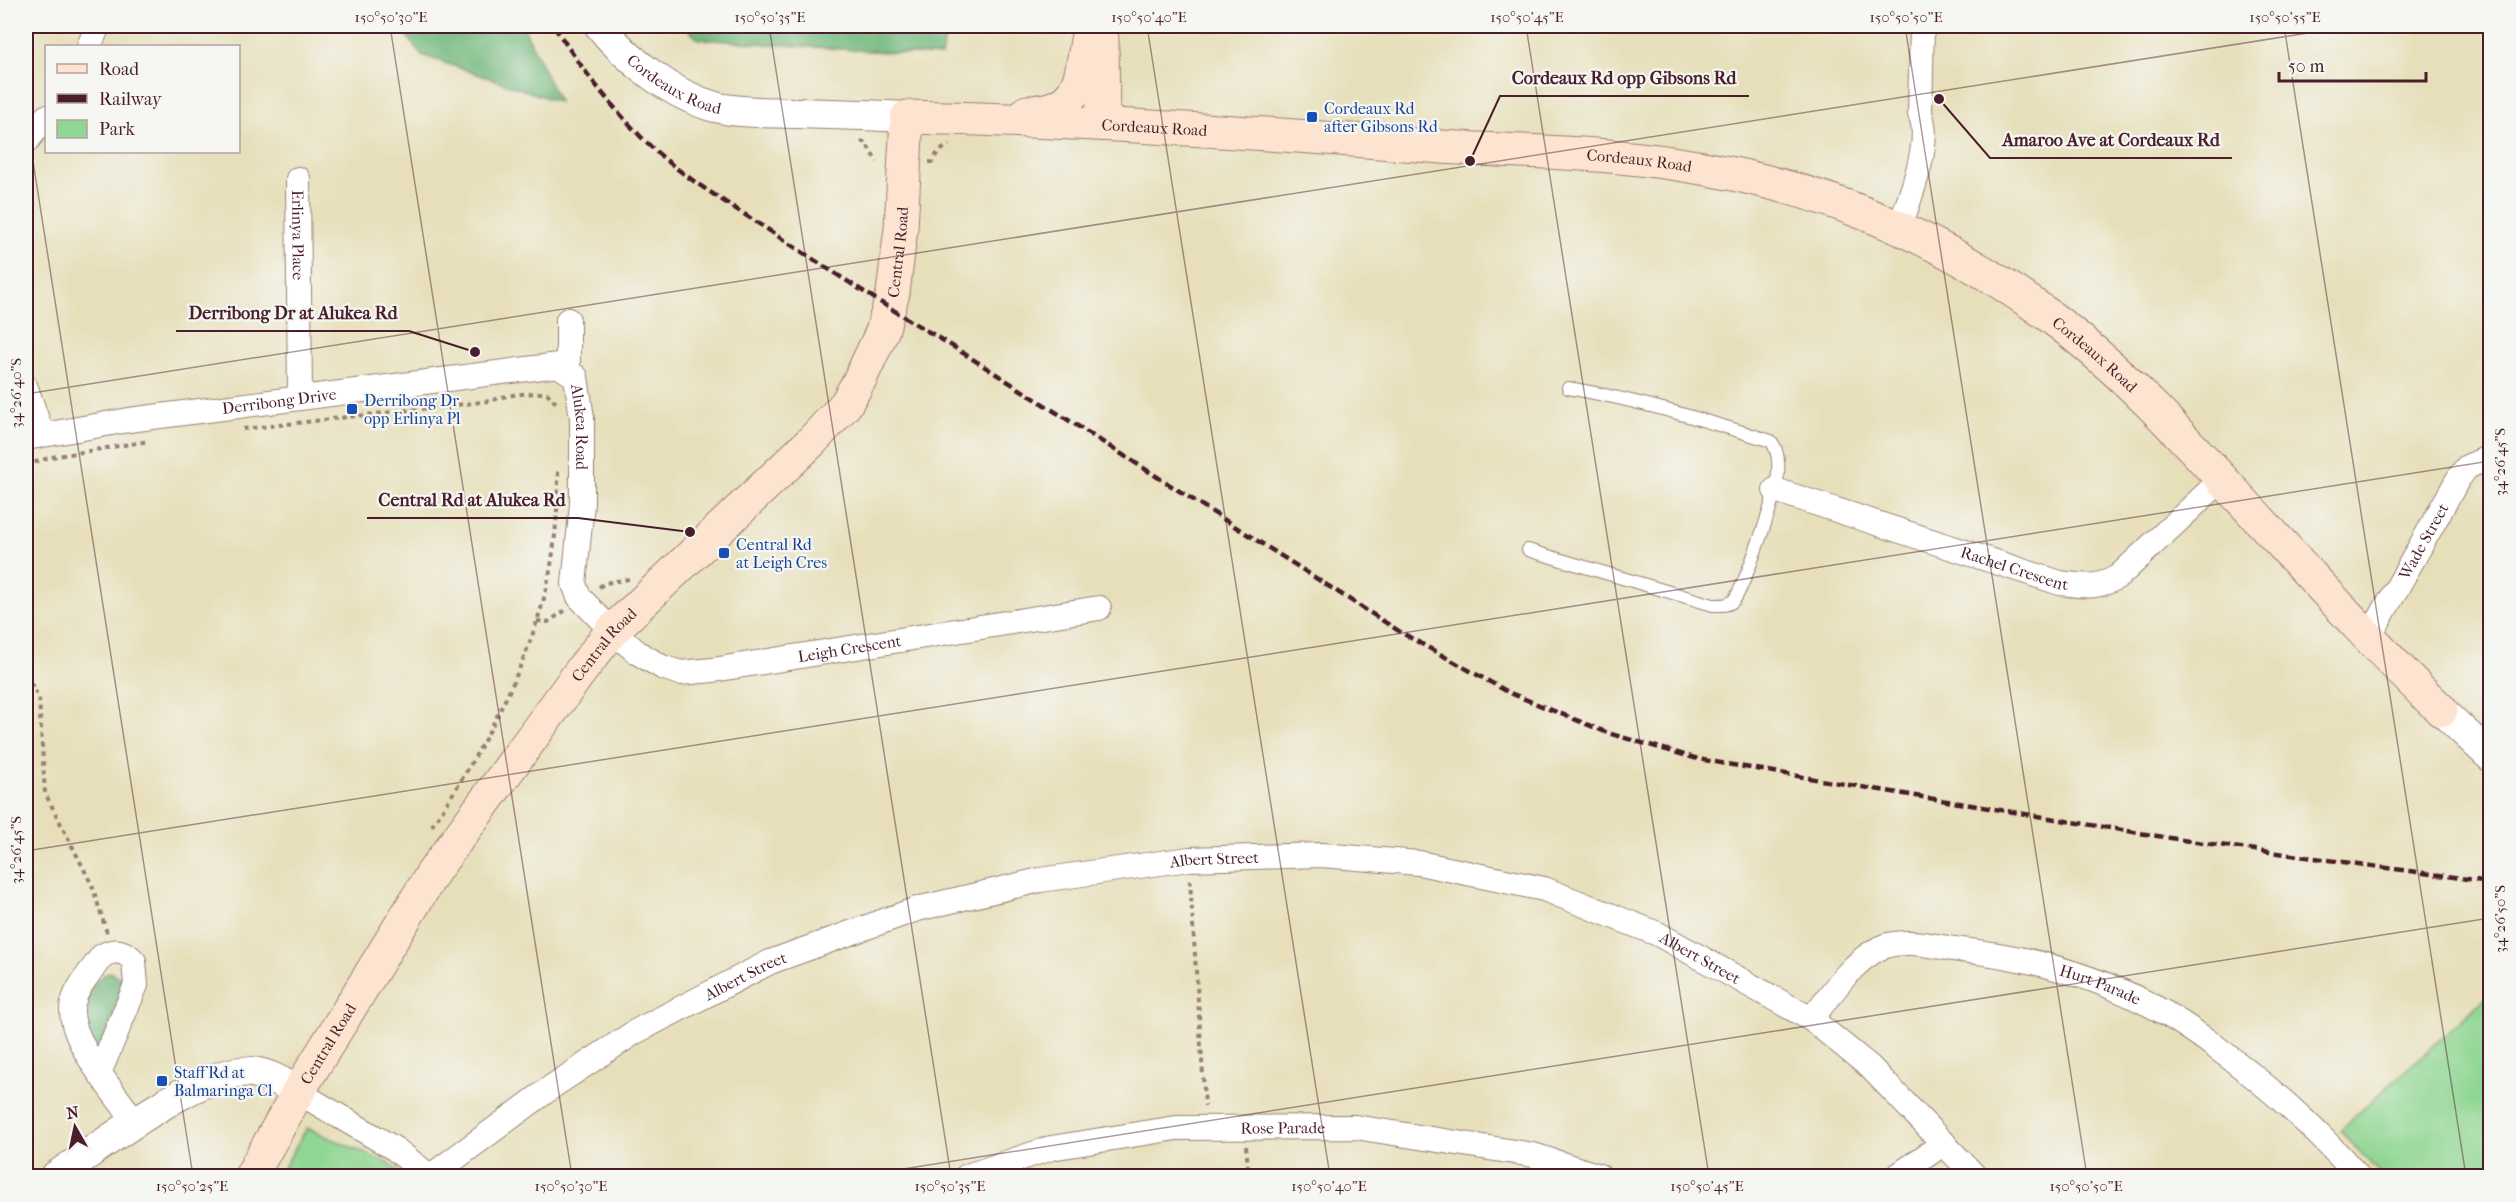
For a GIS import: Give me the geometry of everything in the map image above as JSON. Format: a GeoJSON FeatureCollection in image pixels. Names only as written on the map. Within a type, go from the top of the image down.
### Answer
{"type":"FeatureCollection","features":[{"type":"Feature","properties":{"kind":"main road"},"geometry":{"type":"LineString","coordinates":[[961,130],[985,112],[1033,111],[1054,108],[1067,102],[1076,89],[1083,70],[1090,26]]}},
{"type":"Feature","properties":{"kind":"main road"},"geometry":{"type":"LineString","coordinates":[[1101,26],[1103,124]]}},
{"type":"Feature","properties":{"kind":"main road","name":"Cordeaux Road"},"geometry":{"type":"LineString","coordinates":[[907,117],[961,130],[1103,124],[1286,134],[1667,162],[1803,190],[1892,223],[1984,272],[2051,317],[2127,381],[2222,479],[2369,638],[2441,710]]}},
{"type":"Feature","properties":{"kind":"main road","name":"Central Road"},"geometry":{"type":"LineString","coordinates":[[251,1176],[298,1092],[434,871],[583,668],[612,632],[812,441],[846,404],[860,381],[882,332],[893,293],[899,248],[907,117]]}},
{"type":"Feature","properties":{"kind":"street"},"geometry":{"type":"LineString","coordinates":[[89,45],[98,26]]}},
{"type":"Feature","properties":{"kind":"street","name":"Cordeaux Road"},"geometry":{"type":"LineString","coordinates":[[600,26],[630,58],[656,77],[714,107],[743,112],[907,117]]}},
{"type":"Feature","properties":{"kind":"street"},"geometry":{"type":"LineString","coordinates":[[1892,223],[1915,123],[1920,114],[1923,26]]}},
{"type":"Feature","properties":{"kind":"street"},"geometry":{"type":"LineString","coordinates":[[26,142],[45,118]]}},
{"type":"Feature","properties":{"kind":"street","name":"Erlinya Place"},"geometry":{"type":"LineString","coordinates":[[298,179],[300,397]]}},
{"type":"Feature","properties":{"kind":"street","name":"Alukea Road"},"geometry":{"type":"LineString","coordinates":[[568,320],[568,370],[576,377],[582,418],[582,504],[574,584],[580,599]]}},
{"type":"Feature","properties":{"kind":"street","name":"Derribong Drive"},"geometry":{"type":"LineString","coordinates":[[34,436],[547,364],[558,364],[568,370]]}},
{"type":"Feature","properties":{"kind":"street"},"geometry":{"type":"LineString","coordinates":[[26,388],[34,436]]}},
{"type":"Feature","properties":{"kind":"street","name":"Wade Street"},"geometry":{"type":"LineString","coordinates":[[2369,638],[2457,479],[2467,467],[2490,457]]}},
{"type":"Feature","properties":{"kind":"street","name":"Rachel Crescent"},"geometry":{"type":"LineString","coordinates":[[1775,490],[2060,583],[2089,586],[2106,584],[2119,576],[2222,479]]}},
{"type":"Feature","properties":{"kind":"street"},"geometry":{"type":"LineString","coordinates":[[580,599],[612,632]]}},
{"type":"Feature","properties":{"kind":"street","name":"Leigh Crescent"},"geometry":{"type":"LineString","coordinates":[[612,632],[638,653],[662,667],[680,673],[713,670],[1099,608]]}},
{"type":"Feature","properties":{"kind":"street","name":"Cordeaux Road"},"geometry":{"type":"LineString","coordinates":[[2441,710],[2490,756]]}},
{"type":"Feature","properties":{"kind":"street","name":"Albert Street"},"geometry":{"type":"LineString","coordinates":[[430,1176],[554,1086],[635,1032],[770,962],[917,909],[1040,880],[1189,859],[1321,855],[1419,863],[1544,889],[1658,934],[1811,1019],[1870,1067],[1975,1176]]}},
{"type":"Feature","properties":{"kind":"street","name":"Hurt Parade"},"geometry":{"type":"LineString","coordinates":[[1811,1019],[1859,961],[1882,947],[1906,944],[1985,952],[2050,967],[2101,983],[2158,1008],[2201,1037],[2266,1085],[2321,1135],[2358,1176]]}},
{"type":"Feature","properties":{"kind":"street"},"geometry":{"type":"LineString","coordinates":[[100,1071],[137,978],[134,961],[129,956],[114,951],[102,956],[77,992],[72,1005],[72,1017],[80,1043],[136,1123]]}},
{"type":"Feature","properties":{"kind":"street"},"geometry":{"type":"LineString","coordinates":[[56,1176],[202,1083],[236,1072],[251,1071],[263,1074],[298,1092],[395,1149],[430,1176]]}},
{"type":"Feature","properties":{"kind":"street","name":"Rose Parade"},"geometry":{"type":"LineString","coordinates":[[968,1176],[1051,1148],[1176,1128],[1355,1126],[1533,1155],[1599,1176]]}},
{"type":"Feature","properties":{"kind":"street"},"geometry":{"type":"LineString","coordinates":[[1897,1176],[1944,1143]]}},
{"type":"Feature","properties":{"kind":"lane"},"geometry":{"type":"LineString","coordinates":[[1528,550],[1713,605],[1725,605],[1733,601],[1742,586],[1775,490],[1778,454],[1777,447],[1772,441],[1679,412],[1611,395],[1568,388]]}},
{"type":"Feature","properties":{"kind":"path"},"geometry":{"type":"LineString","coordinates":[[932,162],[938,152],[961,130]]}},
{"type":"Feature","properties":{"kind":"path"},"geometry":{"type":"LineString","coordinates":[[877,160],[879,172]]}},
{"type":"Feature","properties":{"kind":"path"},"geometry":{"type":"LineString","coordinates":[[238,430],[481,402],[500,397],[536,393],[547,393],[556,401],[558,409]]}},
{"type":"Feature","properties":{"kind":"path"},"geometry":{"type":"LineString","coordinates":[[26,465],[52,458],[156,440]]}},
{"type":"Feature","properties":{"kind":"path"},"geometry":{"type":"LineString","coordinates":[[431,828],[469,770],[503,706],[537,621],[553,555],[558,465]]}},
{"type":"Feature","properties":{"kind":"path"},"geometry":{"type":"LineString","coordinates":[[537,621],[548,622],[605,583],[627,580],[636,572]]}},
{"type":"Feature","properties":{"kind":"path"},"geometry":{"type":"LineString","coordinates":[[26,675],[39,698],[45,793],[92,885],[114,951]]}},
{"type":"Feature","properties":{"kind":"path"},"geometry":{"type":"LineString","coordinates":[[1189,859],[1206,1128]]}},
{"type":"Feature","properties":{"kind":"path"},"geometry":{"type":"LineString","coordinates":[[1245,1128],[1249,1176]]}},
{"type":"Feature","properties":{"kind":"green space"},"geometry":{"type":"Polygon","coordinates":[[[399,26],[523,26],[559,102],[422,55],[399,26]]]}},
{"type":"Feature","properties":{"kind":"green space"},"geometry":{"type":"Polygon","coordinates":[[[685,26],[948,26],[941,56],[698,39],[685,26]]]}},
{"type":"Feature","properties":{"kind":"green space"},"geometry":{"type":"Polygon","coordinates":[[[109,972],[122,978],[120,1001],[97,1054],[84,1037],[81,1025],[82,1007],[89,990],[109,972]]]}},
{"type":"Feature","properties":{"kind":"green space"},"geometry":{"type":"Polygon","coordinates":[[[2490,994],[2490,1176],[2382,1176],[2340,1130],[2490,994]]]}},
{"type":"Feature","properties":{"kind":"green space"},"geometry":{"type":"Polygon","coordinates":[[[307,1128],[392,1165],[402,1176],[279,1176],[307,1128]]]}},
{"type":"Feature","properties":{"kind":"railway"},"geometry":{"type":"LineString","coordinates":[[554,26],[585,71],[631,127],[671,164],[700,186],[1402,633],[1510,693],[1608,733],[1698,759],[2182,840],[2490,882]]}},
{"type":"Feature","properties":{"kind":"place","name":"Amaroo Ave at Cordeaux Rd"},"geometry":{"type":"Point","coordinates":[1939,99]}},
{"type":"Feature","properties":{"kind":"place","name":"Cordeaux Rd after Gibsons Rd"},"geometry":{"type":"Point","coordinates":[1312,117]}},
{"type":"Feature","properties":{"kind":"place","name":"Cordeaux Rd opp Gibsons Rd"},"geometry":{"type":"Point","coordinates":[1470,161]}},
{"type":"Feature","properties":{"kind":"place","name":"Derribong Dr at Alukea Rd"},"geometry":{"type":"Point","coordinates":[475,352]}},
{"type":"Feature","properties":{"kind":"place","name":"Derribong Dr opp Erlinya Pl"},"geometry":{"type":"Point","coordinates":[352,409]}},
{"type":"Feature","properties":{"kind":"place","name":"Central Rd at Alukea Rd"},"geometry":{"type":"Point","coordinates":[690,532]}},
{"type":"Feature","properties":{"kind":"place","name":"Central Rd at Leigh Cres"},"geometry":{"type":"Point","coordinates":[724,553]}},
{"type":"Feature","properties":{"kind":"place","name":"Staff Rd at Balmaringa Cl"},"geometry":{"type":"Point","coordinates":[162,1081]}}]}
